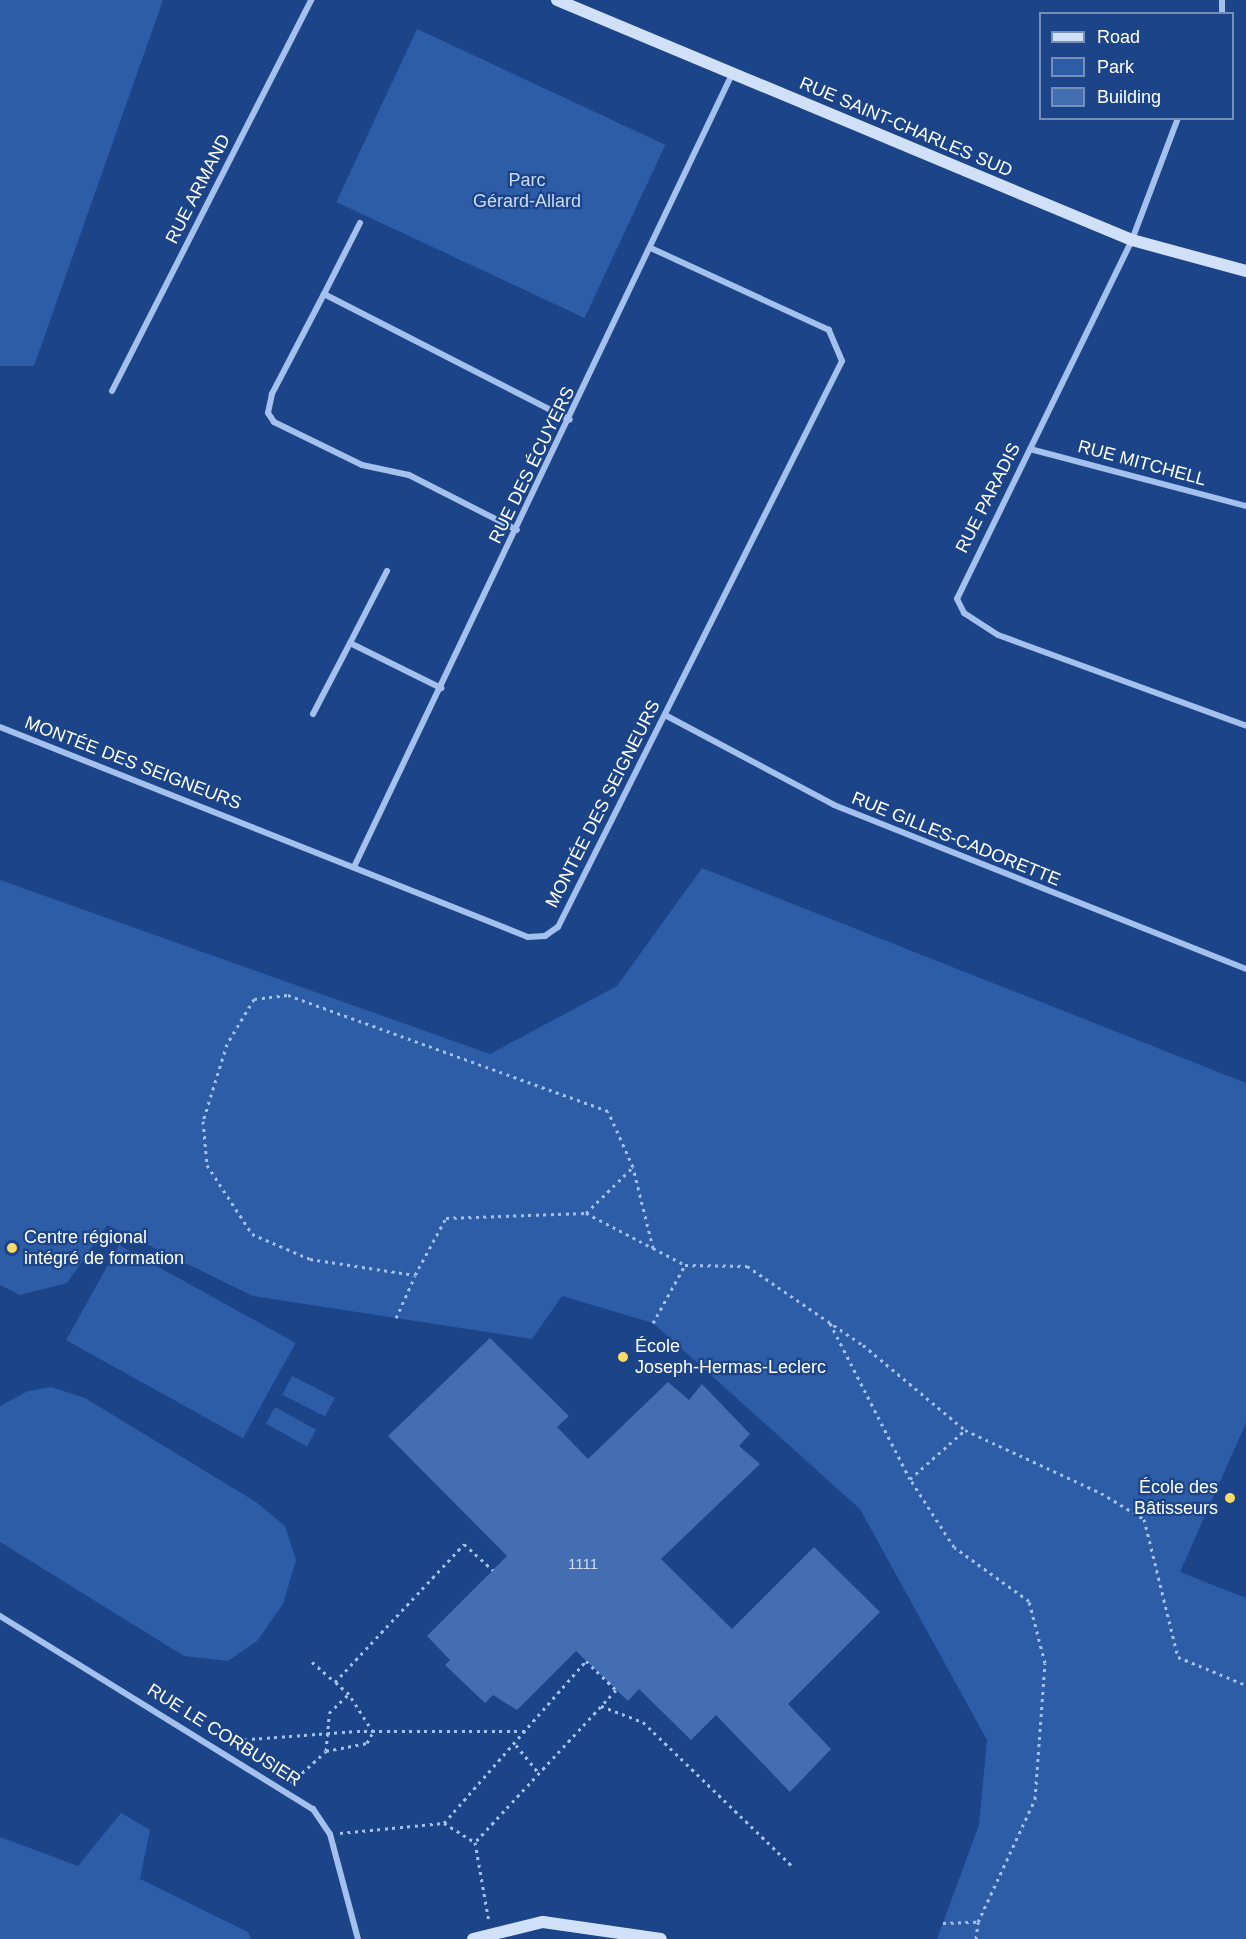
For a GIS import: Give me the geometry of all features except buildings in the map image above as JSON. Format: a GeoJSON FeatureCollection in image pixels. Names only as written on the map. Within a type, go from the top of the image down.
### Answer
{"type":"FeatureCollection","features":[{"type":"Feature","properties":{"kind":"street","name":"RUE ARMAND"},"geometry":{"type":"LineString","coordinates":[[112,391],[311,0]]}},
{"type":"Feature","properties":{"kind":"street","name":"RUE SAINT-CHARLES SUD"},"geometry":{"type":"LineString","coordinates":[[557,0],[1132,240],[1246,271]]}},
{"type":"Feature","properties":{"kind":"street","name":"RUE DES ÉCUYERS"},"geometry":{"type":"LineString","coordinates":[[354,867],[653,249],[732,74]]}},
{"type":"Feature","properties":{"kind":"street","name":"RUE PARADIS"},"geometry":{"type":"LineString","coordinates":[[1177,120],[1132,240],[961,584],[957,599],[964,613],[998,635],[1246,726]]}},
{"type":"Feature","properties":{"kind":"street"},"geometry":{"type":"LineString","coordinates":[[360,224],[272,394],[268,413],[274,422],[362,465],[409,475],[517,530]]}},
{"type":"Feature","properties":{"kind":"street","name":"MONTÉE DES SEIGNEURS"},"geometry":{"type":"LineString","coordinates":[[0,727],[528,937],[545,936],[558,927],[842,361],[829,330],[653,249]]}},
{"type":"Feature","properties":{"kind":"street"},"geometry":{"type":"LineString","coordinates":[[324,294],[570,420]]}},
{"type":"Feature","properties":{"kind":"street","name":"RUE MITCHELL"},"geometry":{"type":"LineString","coordinates":[[1030,449],[1246,506]]}},
{"type":"Feature","properties":{"kind":"street"},"geometry":{"type":"LineString","coordinates":[[313,714],[387,571]]}},
{"type":"Feature","properties":{"kind":"street"},"geometry":{"type":"LineString","coordinates":[[350,643],[441,688]]}},
{"type":"Feature","properties":{"kind":"street","name":"RUE GILLES-CADORETTE"},"geometry":{"type":"LineString","coordinates":[[665,715],[834,805],[1246,969]]}},
{"type":"Feature","properties":{"kind":"street","name":"RUE LE CORBUSIER"},"geometry":{"type":"LineString","coordinates":[[0,1616],[285,1788],[313,1809],[330,1834],[358,1939]]}},
{"type":"Feature","properties":{"kind":"street"},"geometry":{"type":"LineString","coordinates":[[473,1939],[543,1922],[661,1939]]}},
{"type":"Feature","properties":{"kind":"path"},"geometry":{"type":"LineString","coordinates":[[415,1275],[310,1259],[252,1234],[226,1202],[207,1165],[203,1121],[220,1062],[254,999],[272,994],[320,1003],[608,1111],[633,1167],[653,1248]]}},
{"type":"Feature","properties":{"kind":"path"},"geometry":{"type":"LineString","coordinates":[[586,1213],[633,1167]]}},
{"type":"Feature","properties":{"kind":"path"},"geometry":{"type":"LineString","coordinates":[[396,1318],[415,1275],[446,1218],[586,1213],[685,1265],[747,1266],[830,1322],[965,1430],[1101,1493],[1144,1519],[1178,1656],[1246,1685]]}},
{"type":"Feature","properties":{"kind":"path"},"geometry":{"type":"LineString","coordinates":[[653,1323],[685,1265]]}},
{"type":"Feature","properties":{"kind":"path"},"geometry":{"type":"LineString","coordinates":[[830,1322],[909,1479],[954,1547],[1029,1601],[1046,1663],[1035,1799],[978,1922],[976,1939]]}},
{"type":"Feature","properties":{"kind":"path"},"geometry":{"type":"LineString","coordinates":[[909,1479],[965,1430]]}},
{"type":"Feature","properties":{"kind":"path"},"geometry":{"type":"LineString","coordinates":[[335,1683],[464,1544],[493,1570]]}},
{"type":"Feature","properties":{"kind":"path"},"geometry":{"type":"LineString","coordinates":[[444,1823],[529,1731],[586,1660],[616,1689],[475,1842]]}},
{"type":"Feature","properties":{"kind":"path"},"geometry":{"type":"LineString","coordinates":[[312,1662],[349,1694],[373,1732]]}},
{"type":"Feature","properties":{"kind":"path"},"geometry":{"type":"LineString","coordinates":[[326,1751],[330,1713],[349,1694]]}},
{"type":"Feature","properties":{"kind":"path"},"geometry":{"type":"LineString","coordinates":[[601,1706],[643,1722],[791,1864]]}},
{"type":"Feature","properties":{"kind":"path"},"geometry":{"type":"LineString","coordinates":[[209,1742],[373,1732],[529,1731]]}},
{"type":"Feature","properties":{"kind":"path"},"geometry":{"type":"LineString","coordinates":[[285,1788],[326,1751],[367,1743],[373,1732]]}},
{"type":"Feature","properties":{"kind":"path"},"geometry":{"type":"LineString","coordinates":[[516,1745],[539,1773]]}},
{"type":"Feature","properties":{"kind":"path"},"geometry":{"type":"LineString","coordinates":[[330,1834],[444,1823],[475,1842],[491,1935]]}},
{"type":"Feature","properties":{"kind":"path"},"geometry":{"type":"LineString","coordinates":[[943,1923],[978,1922]]}},
{"type":"Feature","properties":{"kind":"green space"},"geometry":{"type":"Polygon","coordinates":[[[0,0],[163,0],[34,366],[0,366],[0,0]]]}},
{"type":"Feature","properties":{"kind":"green space","name":"Parc Gérard-Allard"},"geometry":{"type":"Polygon","coordinates":[[[417,29],[665,145],[585,318],[336,202],[417,29]]]}},
{"type":"Feature","properties":{"kind":"green space"},"geometry":{"type":"Polygon","coordinates":[[[702,868],[1246,1083],[1246,1423],[1180,1572],[1246,1598],[1246,1939],[937,1939],[979,1825],[987,1740],[860,1509],[653,1323],[562,1296],[532,1339],[253,1296],[107,1225],[67,1283],[20,1295],[0,1285],[0,880],[490,1054],[617,986],[702,868]]]}},
{"type":"Feature","properties":{"kind":"green space"},"geometry":{"type":"Polygon","coordinates":[[[119,1245],[296,1343],[243,1438],[66,1340],[119,1245]]]}},
{"type":"Feature","properties":{"kind":"green space"},"geometry":{"type":"Polygon","coordinates":[[[292,1376],[335,1398],[325,1417],[282,1395],[292,1376]]]}},
{"type":"Feature","properties":{"kind":"green space"},"geometry":{"type":"Polygon","coordinates":[[[51,1387],[85,1398],[256,1502],[285,1526],[296,1560],[283,1604],[257,1641],[228,1661],[184,1656],[0,1542],[0,1406],[28,1391],[51,1387]]]}},
{"type":"Feature","properties":{"kind":"green space"},"geometry":{"type":"Polygon","coordinates":[[[275,1407],[316,1430],[307,1446],[266,1424],[275,1407]]]}},
{"type":"Feature","properties":{"kind":"green space"},"geometry":{"type":"Polygon","coordinates":[[[121,1813],[150,1830],[140,1879],[248,1932],[251,1939],[0,1939],[0,1837],[78,1866],[121,1813]]]}},
{"type":"Feature","properties":{"kind":"place","name":"Centre régional intégré de formation"},"geometry":{"type":"Point","coordinates":[12,1248]}},
{"type":"Feature","properties":{"kind":"place","name":"École Joseph-Hermas-Leclerc"},"geometry":{"type":"Point","coordinates":[623,1357]}},
{"type":"Feature","properties":{"kind":"place","name":"École des Bâtisseurs"},"geometry":{"type":"Point","coordinates":[1230,1498]}}]}
